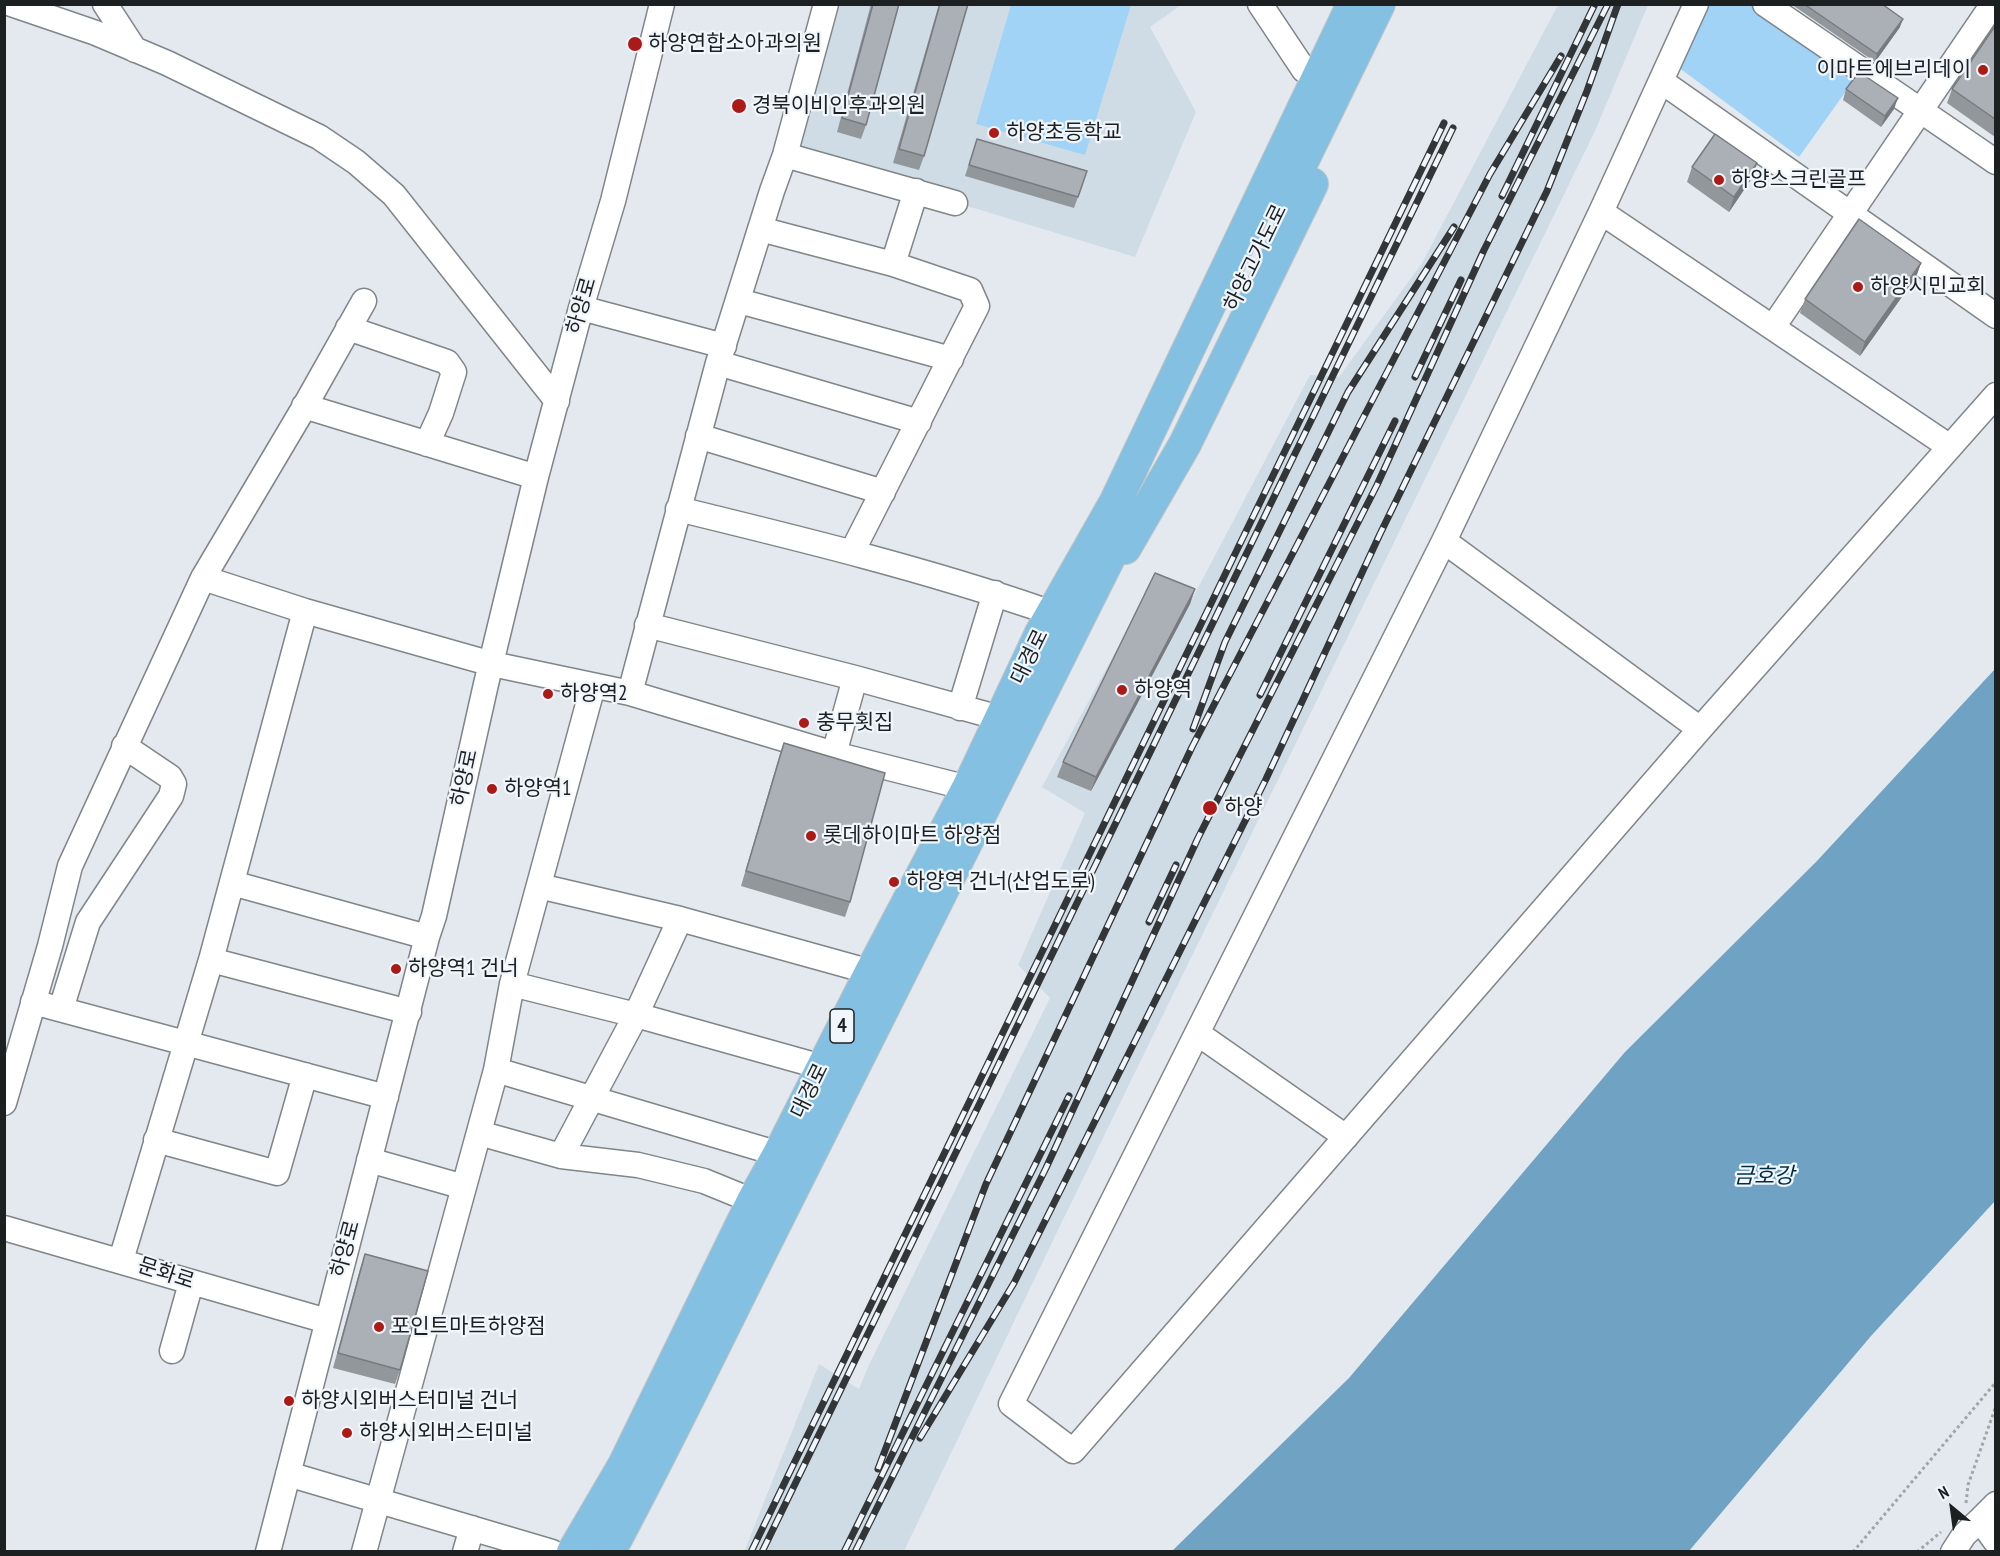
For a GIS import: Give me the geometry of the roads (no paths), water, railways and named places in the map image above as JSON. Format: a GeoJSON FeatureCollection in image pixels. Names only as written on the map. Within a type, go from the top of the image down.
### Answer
{"type":"FeatureCollection","features":[{"type":"Feature","properties":{"kind":"main road"},"geometry":{"type":"LineString","coordinates":[[1041,623],[1053,586],[1140,414],[1336,4]]}},
{"type":"Feature","properties":{"kind":"main road","name":"하양고가도로"},"geometry":{"type":"LineString","coordinates":[[1124,507],[1353,4]]}},
{"type":"Feature","properties":{"kind":"main road","name":"하양고가도로"},"geometry":{"type":"LineString","coordinates":[[1124,507],[1379,4]]}},
{"type":"Feature","properties":{"kind":"main road"},"geometry":{"type":"LineString","coordinates":[[1097,581],[1130,542],[1185,444],[1400,4]]}},
{"type":"Feature","properties":{"kind":"main road","name":"대경로"},"geometry":{"type":"LineString","coordinates":[[573,1551],[624,1465],[753,1201],[871,972],[979,793],[1097,581],[1124,507]]}},
{"type":"Feature","properties":{"kind":"main road","name":"대경로"},"geometry":{"type":"LineString","coordinates":[[609,1551],[650,1477],[979,793],[1000,718],[1041,623],[1124,507]]}},
{"type":"Feature","properties":{"kind":"street"},"geometry":{"type":"LineString","coordinates":[[11,4],[96,33],[167,63],[319,137],[356,162],[394,195],[556,401]]}},
{"type":"Feature","properties":{"kind":"street"},"geometry":{"type":"LineString","coordinates":[[105,4],[135,50]]}},
{"type":"Feature","properties":{"kind":"street","name":"하양로"},"geometry":{"type":"LineString","coordinates":[[268,1551],[434,916],[486,684],[536,477],[580,308],[613,201],[662,4]]}},
{"type":"Feature","properties":{"kind":"street"},"geometry":{"type":"LineString","coordinates":[[630,693],[721,355],[785,155],[826,4]]}},
{"type":"Feature","properties":{"kind":"street"},"geometry":{"type":"LineString","coordinates":[[1260,4],[1304,70]]}},
{"type":"Feature","properties":{"kind":"street"},"geometry":{"type":"LineString","coordinates":[[1696,4],[1601,212],[1444,541],[1011,1404],[1073,1451],[1700,729],[1995,395]]}},
{"type":"Feature","properties":{"kind":"street"},"geometry":{"type":"LineString","coordinates":[[1765,4],[1995,162]]}},
{"type":"Feature","properties":{"kind":"street"},"geometry":{"type":"LineString","coordinates":[[1773,327],[1986,13]]}},
{"type":"Feature","properties":{"kind":"street"},"geometry":{"type":"LineString","coordinates":[[1661,81],[1852,213],[1995,316]]}},
{"type":"Feature","properties":{"kind":"street"},"geometry":{"type":"LineString","coordinates":[[785,155],[955,203]]}},
{"type":"Feature","properties":{"kind":"street"},"geometry":{"type":"LineString","coordinates":[[893,264],[916,191]]}},
{"type":"Feature","properties":{"kind":"street"},"geometry":{"type":"LineString","coordinates":[[1601,212],[1950,447]]}},
{"type":"Feature","properties":{"kind":"street"},"geometry":{"type":"LineString","coordinates":[[760,229],[893,264],[970,290],[977,306],[852,552]]}},
{"type":"Feature","properties":{"kind":"street"},"geometry":{"type":"LineString","coordinates":[[4,1103],[70,866],[202,578],[364,301]]}},
{"type":"Feature","properties":{"kind":"street"},"geometry":{"type":"LineString","coordinates":[[739,301],[951,359]]}},
{"type":"Feature","properties":{"kind":"street"},"geometry":{"type":"LineString","coordinates":[[580,308],[919,422]]}},
{"type":"Feature","properties":{"kind":"street"},"geometry":{"type":"LineString","coordinates":[[348,328],[447,362],[454,372],[441,413],[427,444]]}},
{"type":"Feature","properties":{"kind":"street"},"geometry":{"type":"LineString","coordinates":[[304,406],[536,477]]}},
{"type":"Feature","properties":{"kind":"street"},"geometry":{"type":"LineString","coordinates":[[698,436],[883,492]]}},
{"type":"Feature","properties":{"kind":"street"},"geometry":{"type":"LineString","coordinates":[[678,509],[852,552],[994,593],[1041,623]]}},
{"type":"Feature","properties":{"kind":"street"},"geometry":{"type":"LineString","coordinates":[[1444,541],[1700,729]]}},
{"type":"Feature","properties":{"kind":"street"},"geometry":{"type":"LineString","coordinates":[[202,578],[305,611],[492,664],[630,693],[834,754],[979,793]]}},
{"type":"Feature","properties":{"kind":"street"},"geometry":{"type":"LineString","coordinates":[[960,708],[994,593]]}},
{"type":"Feature","properties":{"kind":"street"},"geometry":{"type":"LineString","coordinates":[[121,1260],[211,960],[305,611]]}},
{"type":"Feature","properties":{"kind":"street"},"geometry":{"type":"LineString","coordinates":[[647,625],[1000,718]]}},
{"type":"Feature","properties":{"kind":"street"},"geometry":{"type":"LineString","coordinates":[[834,754],[855,678]]}},
{"type":"Feature","properties":{"kind":"street"},"geometry":{"type":"LineString","coordinates":[[364,1551],[496,1070],[512,984],[593,686]]}},
{"type":"Feature","properties":{"kind":"street"},"geometry":{"type":"LineString","coordinates":[[61,1009],[88,922],[171,796],[174,784],[170,777],[124,746]]}},
{"type":"Feature","properties":{"kind":"street"},"geometry":{"type":"LineString","coordinates":[[231,883],[427,937]]}},
{"type":"Feature","properties":{"kind":"street"},"geometry":{"type":"LineString","coordinates":[[539,886],[680,919],[871,972]]}},
{"type":"Feature","properties":{"kind":"street"},"geometry":{"type":"LineString","coordinates":[[561,1156],[636,1015],[680,919]]}},
{"type":"Feature","properties":{"kind":"street"},"geometry":{"type":"LineString","coordinates":[[211,960],[409,1012]]}},
{"type":"Feature","properties":{"kind":"street"},"geometry":{"type":"LineString","coordinates":[[512,984],[822,1066]]}},
{"type":"Feature","properties":{"kind":"street"},"geometry":{"type":"LineString","coordinates":[[33,1002],[386,1096]]}},
{"type":"Feature","properties":{"kind":"street"},"geometry":{"type":"LineString","coordinates":[[1197,1033],[1346,1137]]}},
{"type":"Feature","properties":{"kind":"street"},"geometry":{"type":"LineString","coordinates":[[496,1070],[779,1154]]}},
{"type":"Feature","properties":{"kind":"street"},"geometry":{"type":"LineString","coordinates":[[156,1140],[277,1173],[305,1075]]}},
{"type":"Feature","properties":{"kind":"street"},"geometry":{"type":"LineString","coordinates":[[479,1133],[561,1156],[638,1165],[704,1181],[753,1201]]}},
{"type":"Feature","properties":{"kind":"street"},"geometry":{"type":"LineString","coordinates":[[369,1160],[464,1187]]}},
{"type":"Feature","properties":{"kind":"street","name":"문화로"},"geometry":{"type":"LineString","coordinates":[[4,1228],[327,1321]]}},
{"type":"Feature","properties":{"kind":"street"},"geometry":{"type":"LineString","coordinates":[[171,1352],[191,1283]]}},
{"type":"Feature","properties":{"kind":"street"},"geometry":{"type":"LineString","coordinates":[[288,1474],[552,1551]]}},
{"type":"Feature","properties":{"kind":"street"},"geometry":{"type":"LineString","coordinates":[[1973,1527],[1995,1542]]}},
{"type":"Feature","properties":{"kind":"street"},"geometry":{"type":"LineString","coordinates":[[465,1551],[472,1528]]}},
{"type":"Feature","properties":{"kind":"water","name":"금호강"},"geometry":{"type":"Polygon","coordinates":[[[1995,669],[1995,1201],[1871,1336],[1689,1551],[1172,1551],[1349,1378],[1625,1052],[1816,862],[1995,669]]]}},
{"type":"Feature","properties":{"kind":"railway"},"geometry":{"type":"LineString","coordinates":[[1502,196],[1595,4]]}},
{"type":"Feature","properties":{"kind":"railway"},"geometry":{"type":"LineString","coordinates":[[855,1552],[1046,1168],[1198,838],[1377,485],[1484,250],[1608,4]]}},
{"type":"Feature","properties":{"kind":"railway"},"geometry":{"type":"LineString","coordinates":[[920,1438],[1014,1283],[1266,779],[1380,534],[1547,191],[1587,91],[1618,4]]}},
{"type":"Feature","properties":{"kind":"railway"},"geometry":{"type":"LineString","coordinates":[[878,1469],[986,1184],[1192,747],[1490,174],[1561,56]]}},
{"type":"Feature","properties":{"kind":"railway"},"geometry":{"type":"LineString","coordinates":[[751,1552],[1444,123]]}},
{"type":"Feature","properties":{"kind":"railway"},"geometry":{"type":"LineString","coordinates":[[762,1552],[1453,128]]}},
{"type":"Feature","properties":{"kind":"railway"},"geometry":{"type":"LineString","coordinates":[[1193,729],[1225,642],[1348,392],[1454,227]]}},
{"type":"Feature","properties":{"kind":"railway"},"geometry":{"type":"LineString","coordinates":[[1415,377],[1461,280]]}},
{"type":"Feature","properties":{"kind":"railway"},"geometry":{"type":"LineString","coordinates":[[1260,695],[1395,421]]}},
{"type":"Feature","properties":{"kind":"railway"},"geometry":{"type":"LineString","coordinates":[[1149,922],[1176,865]]}},
{"type":"Feature","properties":{"kind":"railway"},"geometry":{"type":"LineString","coordinates":[[844,1552],[1069,1096]]}},
{"type":"Feature","properties":{"kind":"place","name":"하양연합소아과의원"},"geometry":{"type":"Point","coordinates":[635,44]}},
{"type":"Feature","properties":{"kind":"place","name":"이마트에브리데이"},"geometry":{"type":"Point","coordinates":[1983,70]}},
{"type":"Feature","properties":{"kind":"place","name":"경북이비인후과의원"},"geometry":{"type":"Point","coordinates":[739,106]}},
{"type":"Feature","properties":{"kind":"place","name":"하양초등학교"},"geometry":{"type":"Point","coordinates":[994,133]}},
{"type":"Feature","properties":{"kind":"place","name":"하양스크린골프"},"geometry":{"type":"Point","coordinates":[1719,180]}},
{"type":"Feature","properties":{"kind":"place","name":"하양시민교회"},"geometry":{"type":"Point","coordinates":[1858,287]}},
{"type":"Feature","properties":{"kind":"place","name":"하양역"},"geometry":{"type":"Point","coordinates":[1122,690]}},
{"type":"Feature","properties":{"kind":"place","name":"하양역2"},"geometry":{"type":"Point","coordinates":[548,694]}},
{"type":"Feature","properties":{"kind":"place","name":"충무횟집"},"geometry":{"type":"Point","coordinates":[804,723]}},
{"type":"Feature","properties":{"kind":"place","name":"하양역1"},"geometry":{"type":"Point","coordinates":[492,789]}},
{"type":"Feature","properties":{"kind":"place","name":"하양"},"geometry":{"type":"Point","coordinates":[1210,808]}},
{"type":"Feature","properties":{"kind":"place","name":"롯데하이마트 하양점"},"geometry":{"type":"Point","coordinates":[811,836]}},
{"type":"Feature","properties":{"kind":"place","name":"하양역 건너(산업도로)"},"geometry":{"type":"Point","coordinates":[894,882]}},
{"type":"Feature","properties":{"kind":"place","name":"하양역1 건너"},"geometry":{"type":"Point","coordinates":[396,969]}},
{"type":"Feature","properties":{"kind":"place","name":"포인트마트하양점"},"geometry":{"type":"Point","coordinates":[379,1327]}},
{"type":"Feature","properties":{"kind":"place","name":"하양시외버스터미널 건너"},"geometry":{"type":"Point","coordinates":[289,1401]}},
{"type":"Feature","properties":{"kind":"place","name":"하양시외버스터미널"},"geometry":{"type":"Point","coordinates":[347,1433]}}]}
